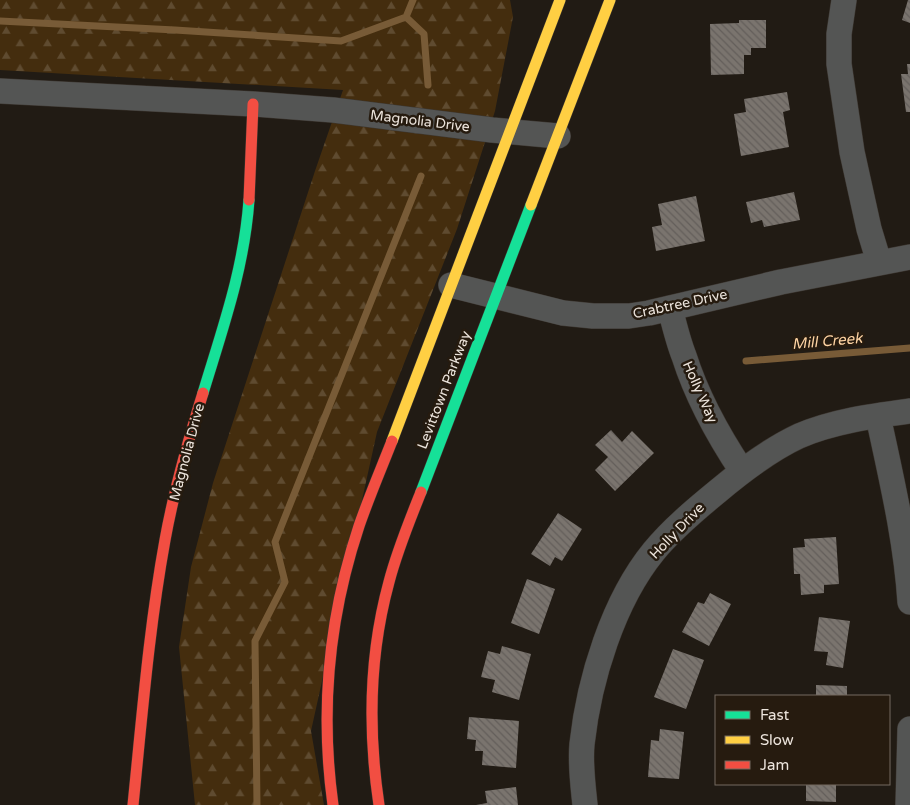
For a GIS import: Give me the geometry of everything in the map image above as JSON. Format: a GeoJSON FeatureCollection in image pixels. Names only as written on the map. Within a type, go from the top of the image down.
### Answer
{"type":"FeatureCollection","features":[{"type":"Feature","properties":{"kind":"main road"},"geometry":{"type":"LineString","coordinates":[[333,805],[327,738],[329,671],[334,629],[344,578],[369,496],[560,0]]}},
{"type":"Feature","properties":{"kind":"main road","name":"Levittown Parkway"},"geometry":{"type":"LineString","coordinates":[[379,805],[373,753],[372,690],[378,632],[387,586],[406,530],[610,0]]}},
{"type":"Feature","properties":{"kind":"main road","name":"Magnolia Drive"},"geometry":{"type":"LineString","coordinates":[[133,805],[150,644],[161,566],[172,510],[200,400],[227,321],[244,247],[251,166],[253,104]]}},
{"type":"Feature","properties":{"kind":"street"},"geometry":{"type":"LineString","coordinates":[[844,0],[839,34],[839,64],[852,152],[869,230],[879,262]]}},
{"type":"Feature","properties":{"kind":"street","name":"Magnolia Drive"},"geometry":{"type":"LineString","coordinates":[[0,91],[333,110],[510,132],[558,136]]}},
{"type":"Feature","properties":{"kind":"street","name":"Crabtree Drive"},"geometry":{"type":"LineString","coordinates":[[451,285],[562,313],[593,316],[629,316],[781,282],[910,257]]}},
{"type":"Feature","properties":{"kind":"street","name":"Holly Way"},"geometry":{"type":"LineString","coordinates":[[670,308],[684,356],[703,405],[742,471]]}},
{"type":"Feature","properties":{"kind":"street","name":"Holly Drive"},"geometry":{"type":"LineString","coordinates":[[585,805],[582,745],[590,695],[604,645],[622,602],[654,550],[697,508],[765,454],[800,436],[830,425],[910,411]]}},
{"type":"Feature","properties":{"kind":"street"},"geometry":{"type":"LineString","coordinates":[[878,416],[897,506],[908,574],[910,602]]}},
{"type":"Feature","properties":{"kind":"street"},"geometry":{"type":"LineString","coordinates":[[908,805],[910,729]]}},
{"type":"Feature","properties":{"kind":"green space"},"geometry":{"type":"Polygon","coordinates":[[[0,0],[510,0],[513,17],[495,111],[457,229],[377,432],[311,731],[324,805],[195,805],[179,647],[191,567],[213,483],[343,90],[0,70],[0,0]]]}},
{"type":"Feature","properties":{"kind":"building"},"geometry":{"type":"Polygon","coordinates":[[[908,0],[910,0],[910,23],[902,20],[908,0]]]}},
{"type":"Feature","properties":{"kind":"building"},"geometry":{"type":"Polygon","coordinates":[[[739,20],[766,20],[766,48],[751,48],[751,55],[744,55],[744,74],[711,75],[710,24],[739,23],[739,20]]]}},
{"type":"Feature","properties":{"kind":"building"},"geometry":{"type":"Polygon","coordinates":[[[907,64],[910,64],[910,112],[906,112],[901,74],[908,74],[907,64]]]}},
{"type":"Feature","properties":{"kind":"building"},"geometry":{"type":"Polygon","coordinates":[[[787,92],[790,110],[783,112],[789,147],[741,156],[734,114],[746,112],[744,99],[787,92]]]}},
{"type":"Feature","properties":{"kind":"building"},"geometry":{"type":"Polygon","coordinates":[[[794,192],[800,220],[764,227],[762,220],[751,223],[746,202],[794,192]]]}},
{"type":"Feature","properties":{"kind":"building"},"geometry":{"type":"Polygon","coordinates":[[[696,196],[705,241],[656,251],[652,227],[662,225],[658,204],[696,196]]]}},
{"type":"Feature","properties":{"kind":"building"},"geometry":{"type":"Polygon","coordinates":[[[611,430],[622,442],[632,431],[654,453],[615,491],[595,470],[608,457],[595,445],[611,430]]]}},
{"type":"Feature","properties":{"kind":"building"},"geometry":{"type":"Polygon","coordinates":[[[558,513],[582,529],[562,561],[555,557],[550,566],[531,554],[558,513]]]}},
{"type":"Feature","properties":{"kind":"building"},"geometry":{"type":"Polygon","coordinates":[[[836,537],[839,584],[824,585],[824,593],[801,595],[800,574],[794,574],[793,548],[805,547],[804,539],[836,537]]]}},
{"type":"Feature","properties":{"kind":"building"},"geometry":{"type":"Polygon","coordinates":[[[527,579],[555,589],[539,634],[511,623],[527,579]]]}},
{"type":"Feature","properties":{"kind":"building"},"geometry":{"type":"Polygon","coordinates":[[[710,593],[731,604],[709,646],[682,632],[698,602],[704,604],[710,593]]]}},
{"type":"Feature","properties":{"kind":"building"},"geometry":{"type":"Polygon","coordinates":[[[819,617],[850,621],[843,668],[826,665],[828,652],[814,651],[819,617]]]}},
{"type":"Feature","properties":{"kind":"building"},"geometry":{"type":"Polygon","coordinates":[[[502,646],[531,654],[519,700],[492,692],[495,680],[481,677],[488,651],[500,654],[502,646]]]}},
{"type":"Feature","properties":{"kind":"building"},"geometry":{"type":"Polygon","coordinates":[[[673,649],[704,660],[686,709],[654,697],[673,649]]]}},
{"type":"Feature","properties":{"kind":"building"},"geometry":{"type":"Polygon","coordinates":[[[816,685],[847,686],[847,695],[816,695],[816,685]]]}},
{"type":"Feature","properties":{"kind":"building"},"geometry":{"type":"Polygon","coordinates":[[[469,717],[519,721],[516,768],[482,765],[483,751],[475,751],[476,740],[467,739],[469,717]]]}},
{"type":"Feature","properties":{"kind":"building"},"geometry":{"type":"Polygon","coordinates":[[[660,729],[684,732],[679,779],[648,777],[651,740],[659,741],[660,729]]]}},
{"type":"Feature","properties":{"kind":"building"},"geometry":{"type":"Polygon","coordinates":[[[806,785],[836,785],[836,802],[806,801],[806,785]]]}},
{"type":"Feature","properties":{"kind":"building"},"geometry":{"type":"Polygon","coordinates":[[[516,787],[518,805],[476,805],[487,803],[485,791],[516,787]]]}},
{"type":"Feature","properties":{"kind":"waterway"},"geometry":{"type":"LineString","coordinates":[[0,21],[341,41],[406,17],[413,0]]}},
{"type":"Feature","properties":{"kind":"waterway"},"geometry":{"type":"LineString","coordinates":[[406,17],[424,34],[428,85]]}},
{"type":"Feature","properties":{"kind":"waterway"},"geometry":{"type":"LineString","coordinates":[[257,805],[255,641],[285,582],[275,542],[421,176]]}},
{"type":"Feature","properties":{"kind":"waterway","name":"Mill Creek"},"geometry":{"type":"LineString","coordinates":[[746,361],[910,348]]}},
{"type":"Feature","properties":{"kind":"traffic: fast"},"geometry":{"type":"LineString","coordinates":[[203,393],[238,274],[249,200]]}},
{"type":"Feature","properties":{"kind":"traffic: fast"},"geometry":{"type":"LineString","coordinates":[[421,492],[531,205]]}},
{"type":"Feature","properties":{"kind":"traffic: slow"},"geometry":{"type":"LineString","coordinates":[[392,441],[560,0]]}},
{"type":"Feature","properties":{"kind":"traffic: slow"},"geometry":{"type":"LineString","coordinates":[[531,205],[610,0]]}},
{"type":"Feature","properties":{"kind":"traffic: jam"},"geometry":{"type":"LineString","coordinates":[[249,200],[253,104]]}},
{"type":"Feature","properties":{"kind":"traffic: jam"},"geometry":{"type":"LineString","coordinates":[[133,805],[150,639],[159,573],[182,466],[203,393]]}},
{"type":"Feature","properties":{"kind":"traffic: jam"},"geometry":{"type":"LineString","coordinates":[[333,805],[327,734],[330,664],[334,629],[340,594],[359,526],[392,441]]}},
{"type":"Feature","properties":{"kind":"traffic: jam"},"geometry":{"type":"LineString","coordinates":[[379,805],[375,777],[372,721],[372,693],[377,637],[392,570],[421,492]]}}]}
